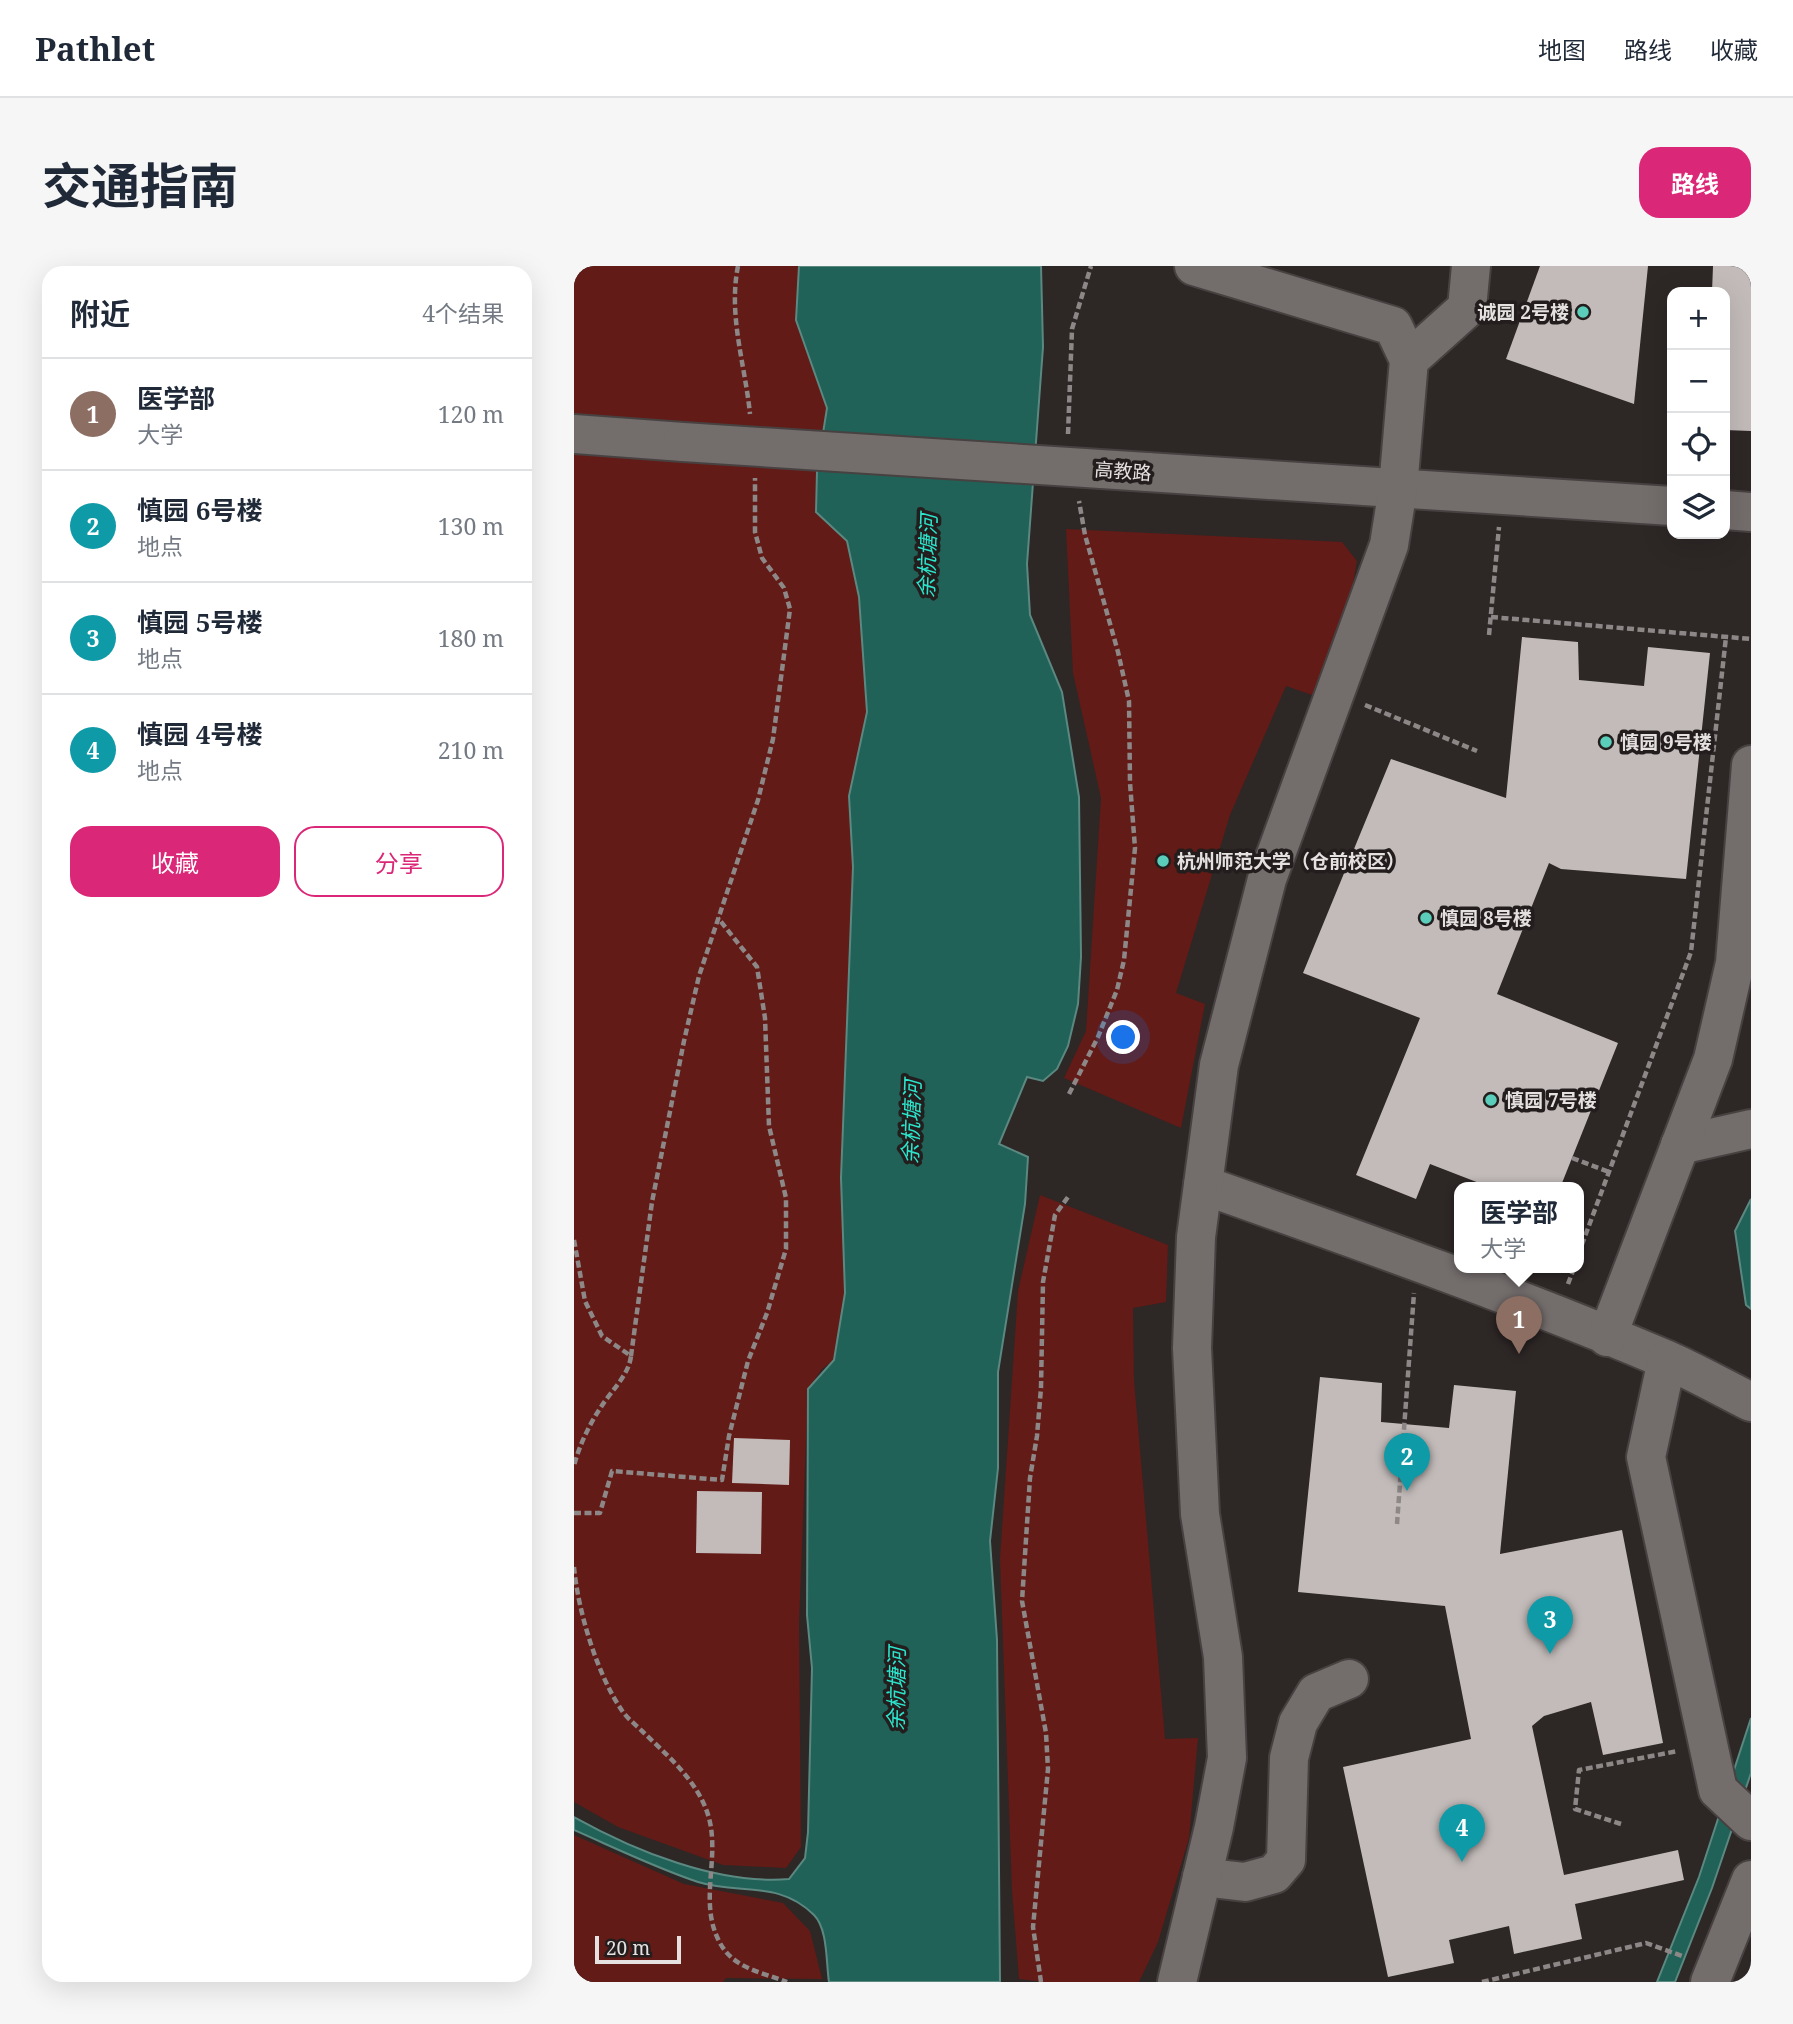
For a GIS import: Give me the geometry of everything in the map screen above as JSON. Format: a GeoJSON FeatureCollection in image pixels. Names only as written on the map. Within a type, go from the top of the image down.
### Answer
{"type":"FeatureCollection","features":[{"type":"Feature","properties":{"kind":"street"},"geometry":{"type":"LineString","coordinates":[[1177,1982],[1227,1758],[1223,1657],[1200,1514],[1192,1348],[1196,1237],[1219,1065],[1267,879],[1390,545],[1398,488],[1409,360],[1393,326],[1194,266]]}},
{"type":"Feature","properties":{"kind":"street"},"geometry":{"type":"LineString","coordinates":[[1409,360],[1467,308],[1472,266]]}},
{"type":"Feature","properties":{"kind":"street","name":"高教路"},"geometry":{"type":"LineString","coordinates":[[574,434],[1667,506]]}},
{"type":"Feature","properties":{"kind":"street"},"geometry":{"type":"LineString","coordinates":[[1730,510],[1751,512]]}},
{"type":"Feature","properties":{"kind":"street"},"geometry":{"type":"LineString","coordinates":[[1607,1336],[1713,1059],[1735,963],[1751,765]]}},
{"type":"Feature","properties":{"kind":"street"},"geometry":{"type":"LineString","coordinates":[[1680,1145],[1751,1129]]}},
{"type":"Feature","properties":{"kind":"street"},"geometry":{"type":"LineString","coordinates":[[1203,1185],[1417,1261],[1607,1336],[1667,1360],[1751,1402]]}},
{"type":"Feature","properties":{"kind":"street"},"geometry":{"type":"LineString","coordinates":[[1667,1360],[1646,1457],[1718,1790],[1751,1821]]}},
{"type":"Feature","properties":{"kind":"street"},"geometry":{"type":"LineString","coordinates":[[1202,1877],[1244,1882],[1274,1874],[1286,1860],[1289,1758],[1298,1723],[1317,1693],[1349,1679]]}},
{"type":"Feature","properties":{"kind":"street"},"geometry":{"type":"LineString","coordinates":[[1713,1974],[1751,1880]]}},
{"type":"Feature","properties":{"kind":"path"},"geometry":{"type":"LineString","coordinates":[[738,266],[734,296],[735,324],[746,376],[752,427]]}},
{"type":"Feature","properties":{"kind":"path"},"geometry":{"type":"LineString","coordinates":[[1068,439],[1072,329],[1091,266]]}},
{"type":"Feature","properties":{"kind":"path"},"geometry":{"type":"LineString","coordinates":[[574,1466],[577,1451],[600,1408],[630,1366],[652,1202],[684,1041],[699,976],[758,800],[773,739],[790,609],[784,588],[762,558],[755,532],[756,466]]}},
{"type":"Feature","properties":{"kind":"path"},"geometry":{"type":"LineString","coordinates":[[1489,635],[1501,495]]}},
{"type":"Feature","properties":{"kind":"path"},"geometry":{"type":"LineString","coordinates":[[1069,1094],[1098,1037],[1117,990],[1124,960],[1135,848],[1129,783],[1129,701],[1079,499]]}},
{"type":"Feature","properties":{"kind":"path"},"geometry":{"type":"LineString","coordinates":[[1491,617],[1751,639]]}},
{"type":"Feature","properties":{"kind":"path"},"geometry":{"type":"LineString","coordinates":[[1584,1239],[1690,952],[1726,637]]}},
{"type":"Feature","properties":{"kind":"path"},"geometry":{"type":"LineString","coordinates":[[1335,693],[1477,751]]}},
{"type":"Feature","properties":{"kind":"path"},"geometry":{"type":"LineString","coordinates":[[574,1513],[600,1513],[612,1471],[722,1480],[729,1436],[748,1361],[767,1312],[786,1249],[786,1198],[769,1126],[765,1018],[757,967],[718,918]]}},
{"type":"Feature","properties":{"kind":"path"},"geometry":{"type":"LineString","coordinates":[[1572,1158],[1609,1172]]}},
{"type":"Feature","properties":{"kind":"path"},"geometry":{"type":"LineString","coordinates":[[1041,1982],[1033,1927],[1048,1769],[1047,1745],[1021,1601],[1030,1478],[1041,1388],[1042,1282],[1055,1215],[1068,1197]]}},
{"type":"Feature","properties":{"kind":"path"},"geometry":{"type":"LineString","coordinates":[[574,1240],[585,1301],[601,1336],[631,1356]]}},
{"type":"Feature","properties":{"kind":"path"},"geometry":{"type":"LineString","coordinates":[[1397,1524],[1417,1261]]}},
{"type":"Feature","properties":{"kind":"path"},"geometry":{"type":"LineString","coordinates":[[574,1567],[582,1606],[601,1670],[624,1712],[693,1784],[709,1818],[713,1851],[708,1892],[711,1919],[721,1945],[743,1968],[787,1982]]}},
{"type":"Feature","properties":{"kind":"path"},"geometry":{"type":"LineString","coordinates":[[1620,1824],[1575,1809],[1578,1770],[1708,1745]]}},
{"type":"Feature","properties":{"kind":"path"},"geometry":{"type":"LineString","coordinates":[[1482,1982],[1646,1943],[1713,1974]]}},
{"type":"Feature","properties":{"kind":"shaded area"},"geometry":{"type":"Polygon","coordinates":[[[574,266],[799,266],[796,320],[827,408],[816,512],[847,541],[859,597],[867,712],[849,796],[853,867],[841,1178],[845,1293],[834,1360],[822,1369],[808,1389],[799,1623],[801,1847],[786,1868],[723,1865],[618,1827],[574,1802],[574,266]]]}},
{"type":"Feature","properties":{"kind":"shaded area"},"geometry":{"type":"Polygon","coordinates":[[[1066,529],[1342,542],[1357,561],[1353,584],[1315,696],[1286,686],[1230,815],[1176,993],[1205,1004],[1181,1128],[1064,1078],[1086,1031],[1101,798],[1073,673],[1066,529]]]}},
{"type":"Feature","properties":{"kind":"shaded area"},"geometry":{"type":"Polygon","coordinates":[[[1040,1195],[1168,1245],[1166,1302],[1133,1308],[1134,1380],[1165,1739],[1198,1738],[1189,1838],[1158,1942],[1139,1982],[1044,1982],[1019,1979],[1012,1891],[1000,1559],[1018,1291],[1040,1195]]]}},
{"type":"Feature","properties":{"kind":"shaded area"},"geometry":{"type":"Polygon","coordinates":[[[574,1835],[684,1884],[783,1903],[810,1931],[822,1979],[726,1978],[723,1982],[574,1982],[574,1835]]]}},
{"type":"Feature","properties":{"kind":"water","name":"余杭塘河"},"geometry":{"type":"Polygon","coordinates":[[[799,266],[1041,266],[1043,347],[1027,564],[1030,615],[1062,692],[1079,797],[1081,957],[1078,1004],[1068,1046],[1057,1069],[1043,1081],[1027,1077],[999,1144],[1028,1157],[1025,1204],[998,1372],[998,1468],[990,1541],[997,1640],[1000,1982],[829,1982],[822,1929],[814,1915],[801,1904],[787,1897],[759,1890],[698,1882],[574,1830],[574,1817],[650,1853],[734,1877],[789,1879],[805,1858],[812,1668],[807,1615],[808,1389],[834,1360],[845,1293],[841,1178],[853,867],[849,796],[867,712],[859,597],[847,541],[816,512],[817,471],[827,408],[796,320],[799,266]]]}},
{"type":"Feature","properties":{"kind":"water"},"geometry":{"type":"Polygon","coordinates":[[[1751,1199],[1751,1309],[1746,1305],[1735,1231],[1751,1199]]]}},
{"type":"Feature","properties":{"kind":"water"},"geometry":{"type":"Polygon","coordinates":[[[1751,1718],[1751,1773],[1712,1888],[1675,1982],[1657,1982],[1699,1877],[1751,1718]]]}},
{"type":"Feature","properties":{"kind":"building","name":"诚园 2号楼"},"geometry":{"type":"Polygon","coordinates":[[[1540,266],[1648,266],[1634,404],[1506,359],[1540,266]]]}},
{"type":"Feature","properties":{"kind":"building"},"geometry":{"type":"Polygon","coordinates":[[[1713,266],[1751,266],[1751,431],[1730,430],[1730,287],[1712,287],[1713,266]]]}},
{"type":"Feature","properties":{"kind":"building"},"geometry":{"type":"Polygon","coordinates":[[[1522,637],[1578,642],[1579,680],[1644,686],[1648,647],[1710,653],[1686,879],[1561,869],[1549,863],[1497,994],[1618,1043],[1562,1182],[1476,1182],[1430,1164],[1416,1199],[1356,1175],[1420,1018],[1303,973],[1391,759],[1506,798],[1522,637]]]}},
{"type":"Feature","properties":{"kind":"building"},"geometry":{"type":"Polygon","coordinates":[[[1320,1377],[1382,1383],[1381,1422],[1449,1428],[1454,1385],[1516,1391],[1500,1554],[1622,1530],[1663,1743],[1603,1755],[1591,1702],[1544,1716],[1532,1726],[1564,1875],[1678,1850],[1684,1880],[1575,1904],[1582,1939],[1514,1954],[1509,1926],[1449,1940],[1454,1963],[1388,1977],[1343,1767],[1471,1739],[1445,1606],[1298,1592],[1320,1377]]]}},
{"type":"Feature","properties":{"kind":"building"},"geometry":{"type":"Polygon","coordinates":[[[734,1438],[790,1440],[789,1485],[732,1483],[734,1438]]]}},
{"type":"Feature","properties":{"kind":"building"},"geometry":{"type":"Polygon","coordinates":[[[697,1491],[762,1492],[761,1554],[696,1553],[697,1491]]]}},
{"type":"Feature","properties":{"kind":"place","name":"诚园 2号楼"},"geometry":{"type":"Point","coordinates":[1583,312]}},
{"type":"Feature","properties":{"kind":"place","name":"慎园 9号楼"},"geometry":{"type":"Point","coordinates":[1606,742]}},
{"type":"Feature","properties":{"kind":"place","name":"杭州师范大学（仓前校区）"},"geometry":{"type":"Point","coordinates":[1163,861]}},
{"type":"Feature","properties":{"kind":"place","name":"慎园 8号楼"},"geometry":{"type":"Point","coordinates":[1426,918]}},
{"type":"Feature","properties":{"kind":"place","name":"慎园 7号楼"},"geometry":{"type":"Point","coordinates":[1491,1100]}},
{"type":"Feature","properties":{"kind":"place","name":"医学部"},"geometry":{"type":"Point","coordinates":[1519,1354]}},
{"type":"Feature","properties":{"kind":"place","name":"慎园 6号楼"},"geometry":{"type":"Point","coordinates":[1407,1491]}},
{"type":"Feature","properties":{"kind":"place","name":"慎园 5号楼"},"geometry":{"type":"Point","coordinates":[1550,1654]}},
{"type":"Feature","properties":{"kind":"place","name":"慎园 4号楼"},"geometry":{"type":"Point","coordinates":[1462,1862]}}]}
